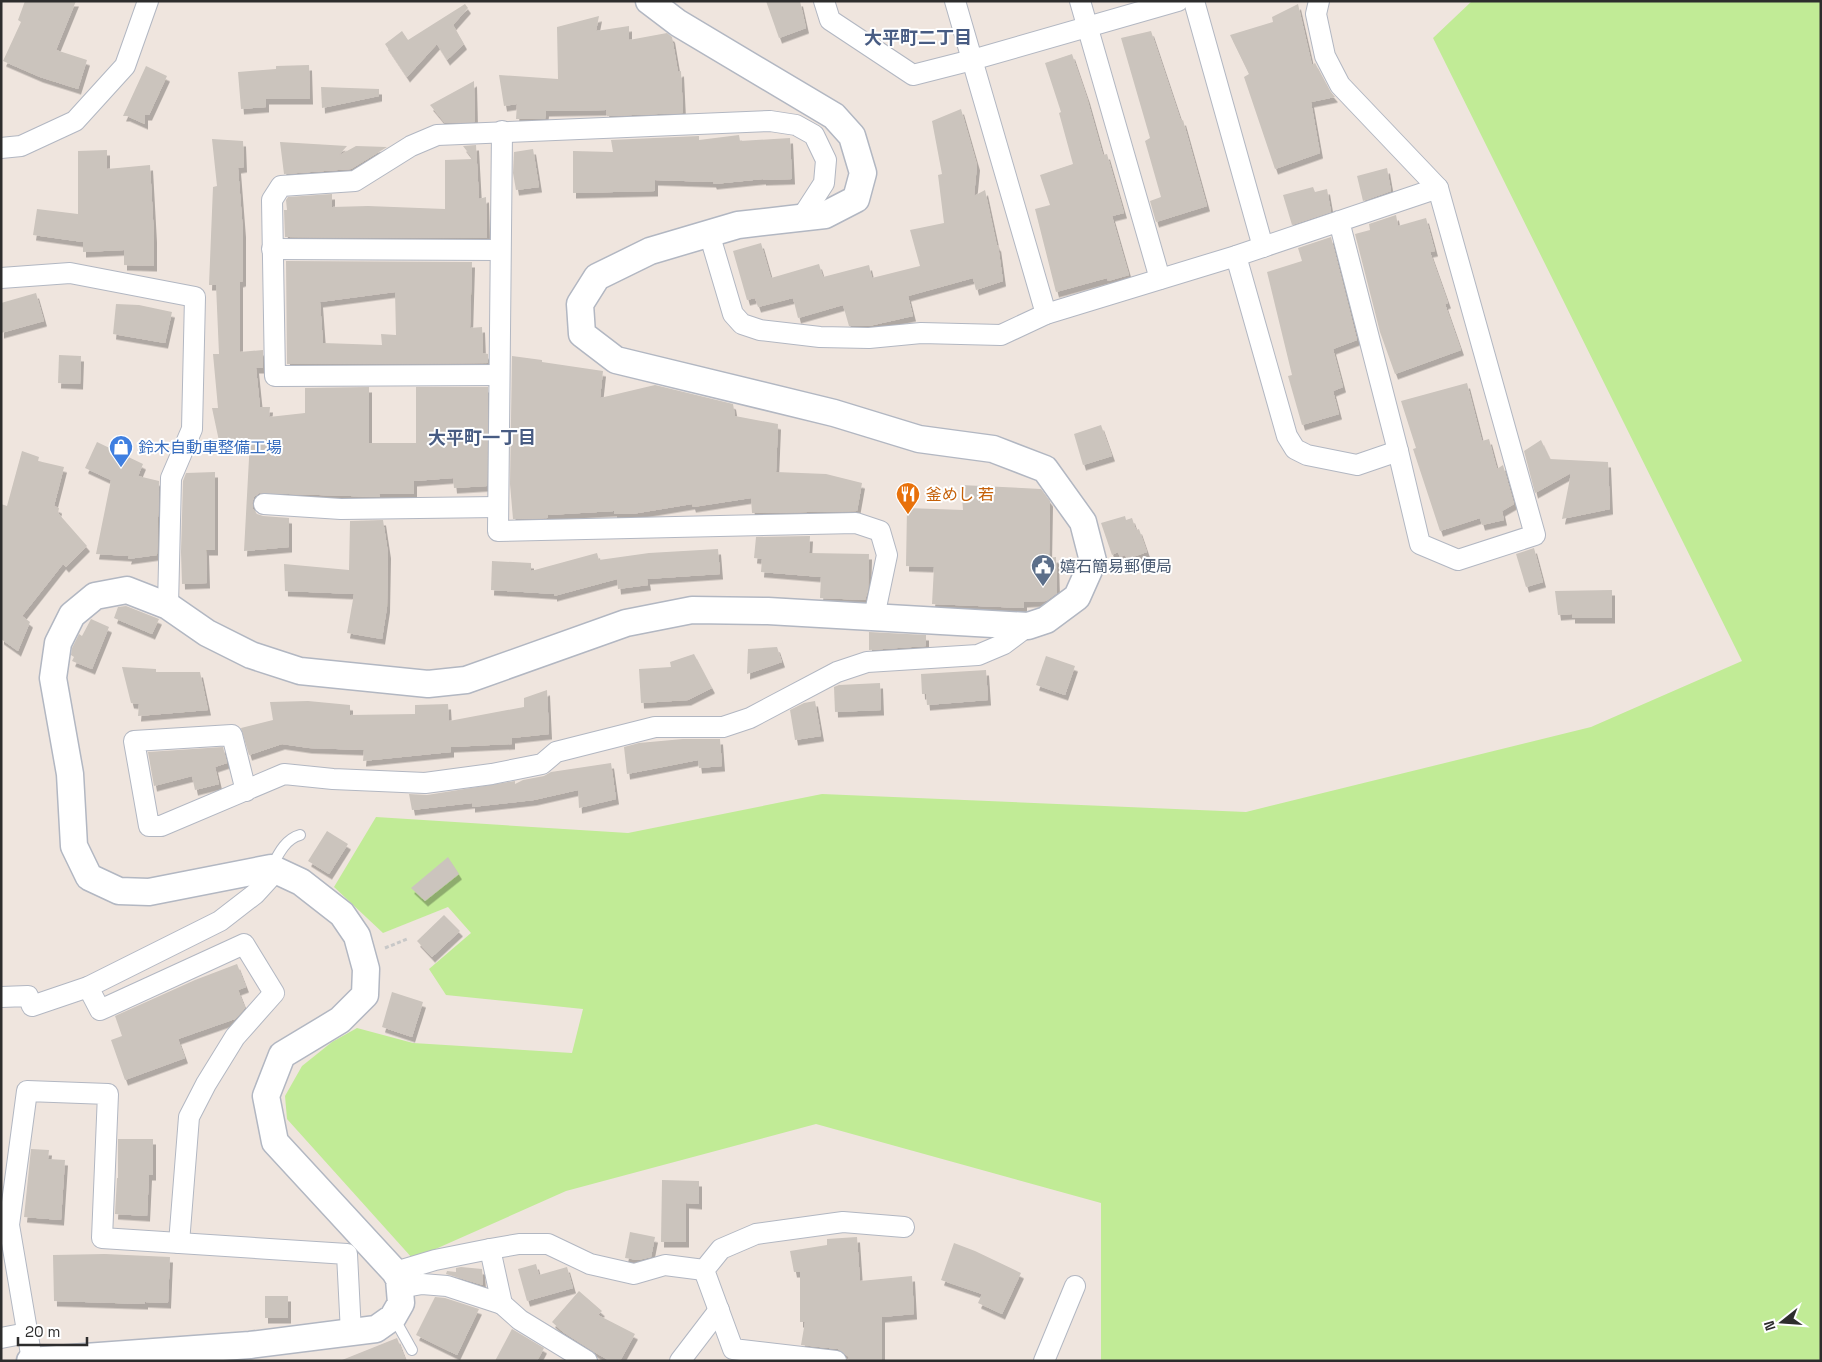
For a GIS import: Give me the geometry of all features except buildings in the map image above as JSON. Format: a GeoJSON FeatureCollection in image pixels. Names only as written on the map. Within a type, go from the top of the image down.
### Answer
{"type":"FeatureCollection","features":[{"type":"Feature","properties":{"kind":"street"},"geometry":{"type":"LineString","coordinates":[[1,148],[21,146],[75,121],[125,66],[148,1]]}},
{"type":"Feature","properties":{"kind":"street"},"geometry":{"type":"LineString","coordinates":[[246,791],[232,735],[134,741],[149,826],[161,826],[246,791],[284,774],[333,779],[425,783],[492,774],[542,764],[556,752],[656,727],[724,727],[750,718],[837,672],[867,662],[978,655],[1004,644],[1028,626],[1046,620],[1077,597],[1093,561],[1083,522],[1045,468],[992,449],[918,439],[834,413],[616,360],[582,334],[580,304],[597,277],[650,251],[738,225],[825,215],[856,199],[863,173],[852,136],[834,116],[678,23],[650,1]]}},
{"type":"Feature","properties":{"kind":"street"},"geometry":{"type":"LineString","coordinates":[[824,1],[830,20],[913,75],[1178,1]]}},
{"type":"Feature","properties":{"kind":"street"},"geometry":{"type":"LineString","coordinates":[[956,1],[1046,314]]}},
{"type":"Feature","properties":{"kind":"street"},"geometry":{"type":"LineString","coordinates":[[1080,1],[1160,279]]}},
{"type":"Feature","properties":{"kind":"street"},"geometry":{"type":"LineString","coordinates":[[1194,1],[1263,247]]}},
{"type":"Feature","properties":{"kind":"street"},"geometry":{"type":"LineString","coordinates":[[1319,1],[1316,14],[1325,56],[1340,86],[1438,188],[1535,535],[1458,560],[1420,544],[1339,221]]}},
{"type":"Feature","properties":{"kind":"street"},"geometry":{"type":"LineString","coordinates":[[499,375],[274,376],[272,200],[281,186],[355,180],[411,146],[437,135],[770,121],[796,124],[814,135],[826,160],[824,183],[802,217]]}},
{"type":"Feature","properties":{"kind":"street"},"geometry":{"type":"LineString","coordinates":[[502,131],[498,531],[856,523],[880,530],[887,555],[874,618]]}},
{"type":"Feature","properties":{"kind":"street"},"geometry":{"type":"LineString","coordinates":[[709,234],[733,314],[742,324],[760,330],[820,337],[870,338],[921,333],[1001,334],[1046,314],[1236,256],[1438,188]]}},
{"type":"Feature","properties":{"kind":"street"},"geometry":{"type":"LineString","coordinates":[[272,249],[500,250]]}},
{"type":"Feature","properties":{"kind":"street"},"geometry":{"type":"LineString","coordinates":[[1236,256],[1287,436],[1295,449],[1307,455],[1357,465],[1398,452]]}},
{"type":"Feature","properties":{"kind":"street"},"geometry":{"type":"LineString","coordinates":[[1,278],[70,273],[195,297],[192,429],[171,478],[168,606]]}},
{"type":"Feature","properties":{"kind":"street"},"geometry":{"type":"LineString","coordinates":[[264,504],[341,509],[498,507]]}},
{"type":"Feature","properties":{"kind":"street"},"geometry":{"type":"LineString","coordinates":[[351,1333],[347,1254],[102,1238],[108,1094],[27,1091],[5,1225],[31,1360],[250,1344],[351,1333],[376,1330],[393,1317],[400,1303],[398,1280],[275,1142],[266,1096],[282,1055],[340,1020],[364,995],[366,969],[357,936],[342,914],[301,882],[273,870],[149,892],[119,891],[89,877],[74,846],[70,774],[53,678],[58,643],[72,615],[95,596],[127,590],[168,606],[207,633],[242,651],[300,671],[428,684],[466,680],[626,623],[692,610],[768,611],[1028,626]]}},
{"type":"Feature","properties":{"kind":"street"},"geometry":{"type":"LineString","coordinates":[[1,997],[28,996],[32,1006],[88,986],[220,921],[255,894],[273,870]]}},
{"type":"Feature","properties":{"kind":"street"},"geometry":{"type":"LineString","coordinates":[[88,986],[100,1010],[244,944],[274,993],[235,1037],[206,1084],[189,1117],[179,1243]]}},
{"type":"Feature","properties":{"kind":"street"},"geometry":{"type":"LineString","coordinates":[[704,1270],[720,1249],[756,1234],[843,1222],[904,1227]]}},
{"type":"Feature","properties":{"kind":"street"},"geometry":{"type":"LineString","coordinates":[[398,1280],[435,1260],[519,1244],[548,1244],[590,1264],[634,1274],[665,1265],[704,1270]]}},
{"type":"Feature","properties":{"kind":"street"},"geometry":{"type":"LineString","coordinates":[[490,1249],[502,1304]]}},
{"type":"Feature","properties":{"kind":"street"},"geometry":{"type":"LineString","coordinates":[[704,1270],[733,1349],[836,1361]]}},
{"type":"Feature","properties":{"kind":"street"},"geometry":{"type":"LineString","coordinates":[[398,1280],[447,1286],[502,1304],[520,1320],[587,1361]]}},
{"type":"Feature","properties":{"kind":"street"},"geometry":{"type":"LineString","coordinates":[[1044,1361],[1075,1286]]}},
{"type":"Feature","properties":{"kind":"street"},"geometry":{"type":"LineString","coordinates":[[680,1361],[719,1310]]}},
{"type":"Feature","properties":{"kind":"street"},"geometry":{"type":"LineString","coordinates":[[1,1338],[27,1334]]}},
{"type":"Feature","properties":{"kind":"lane"},"geometry":{"type":"LineString","coordinates":[[273,870],[283,846],[300,835]]}},
{"type":"Feature","properties":{"kind":"lane"},"geometry":{"type":"LineString","coordinates":[[393,1317],[412,1350]]}},
{"type":"Feature","properties":{"kind":"green space"},"geometry":{"type":"Polygon","coordinates":[[[1472,1],[1821,1],[1821,1361],[1101,1361],[1101,1203],[816,1124],[566,1191],[413,1259],[287,1119],[285,1096],[302,1066],[332,1042],[357,1028],[413,1043],[572,1053],[583,1009],[446,995],[429,969],[471,933],[448,907],[383,933],[334,887],[376,817],[628,833],[822,794],[1246,812],[1591,727],[1742,661],[1433,38],[1472,1]]]}},
{"type":"Feature","properties":{"kind":"place","name":"鈴木自動車整備工場"},"geometry":{"type":"Point","coordinates":[121,468]}},
{"type":"Feature","properties":{"kind":"place","name":"釜めし 若"},"geometry":{"type":"Point","coordinates":[908,515]}},
{"type":"Feature","properties":{"kind":"place","name":"嬉石簡易郵便局"},"geometry":{"type":"Point","coordinates":[1043,587]}},
{"type":"Feature","properties":{"kind":"district","name":"大平町二丁目"},"geometry":{"type":"Point","coordinates":[918,37]}},
{"type":"Feature","properties":{"kind":"district","name":"大平町一丁目"},"geometry":{"type":"Point","coordinates":[482,437]}}]}
